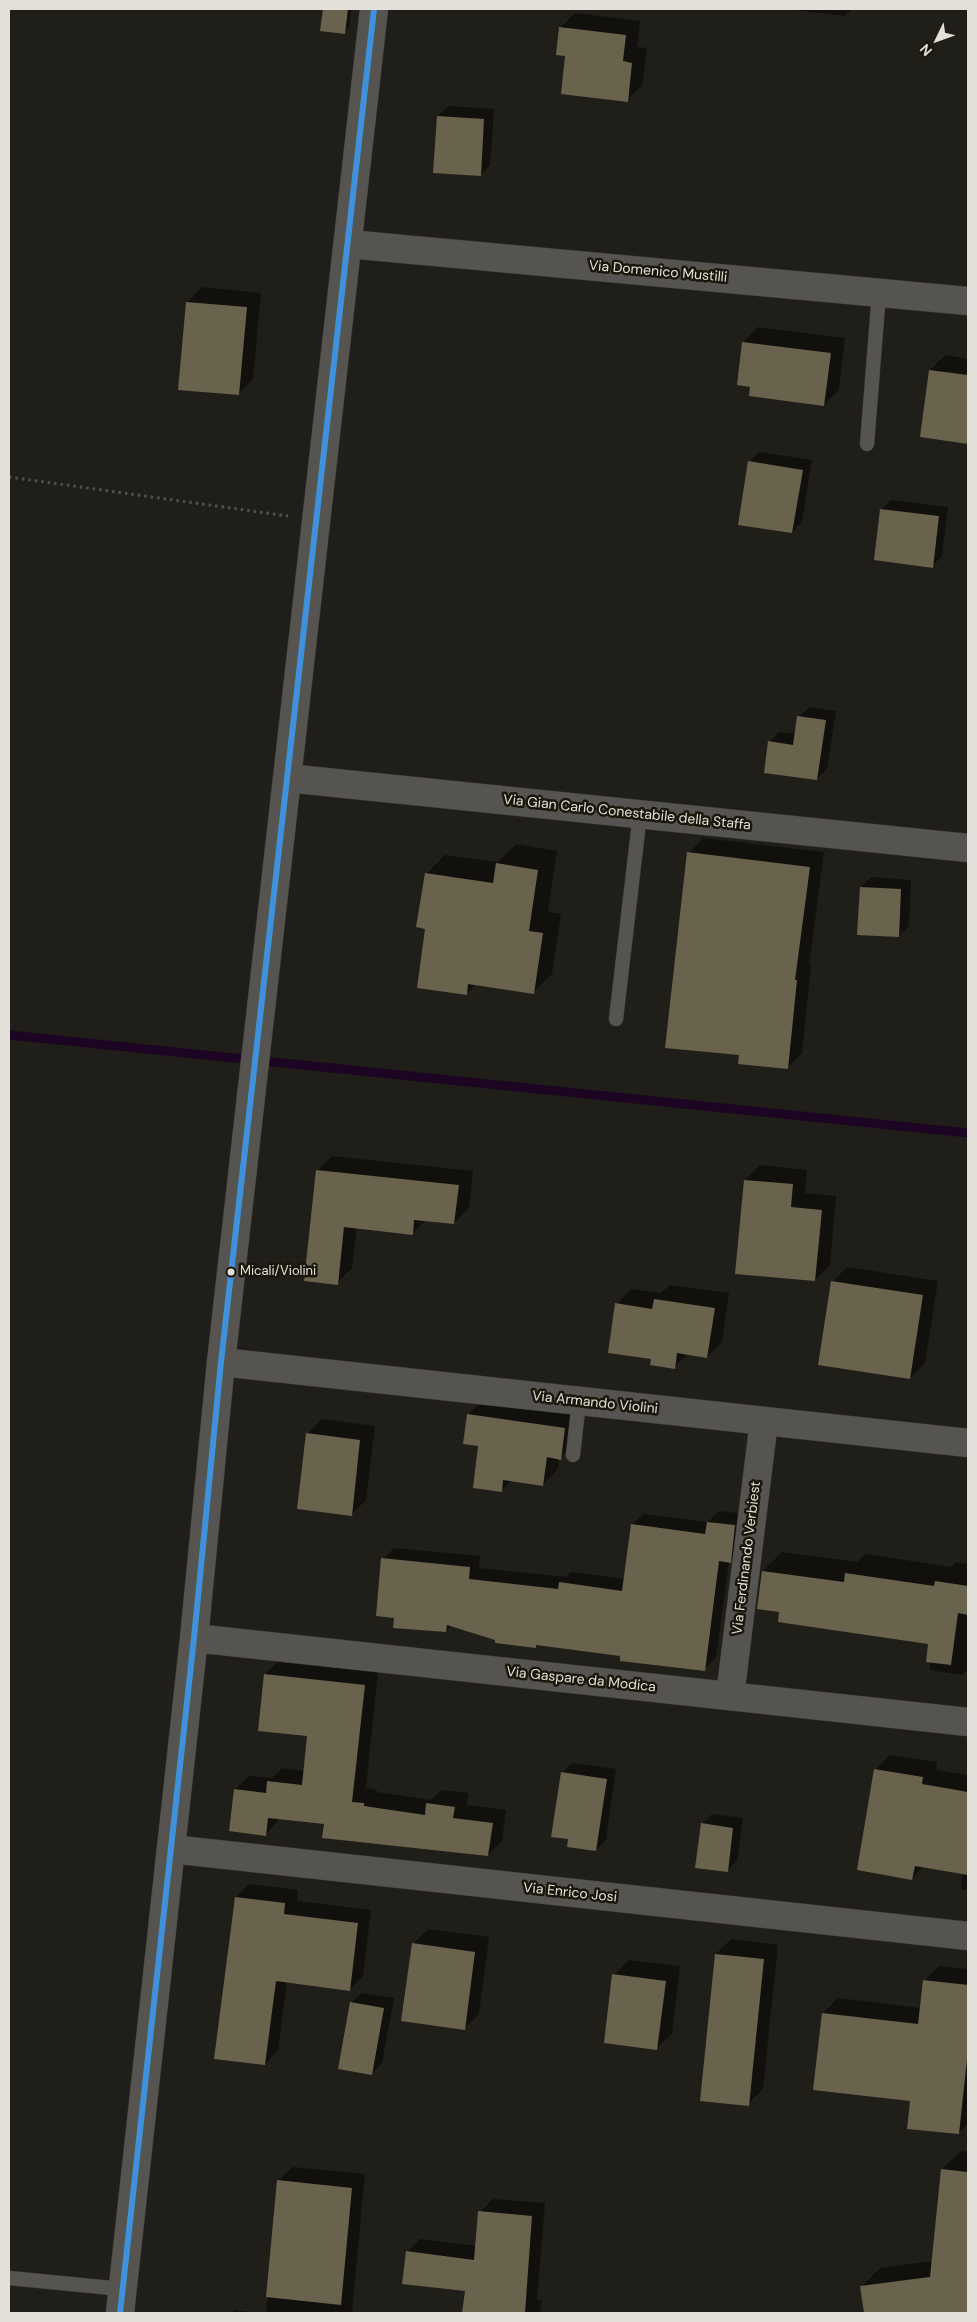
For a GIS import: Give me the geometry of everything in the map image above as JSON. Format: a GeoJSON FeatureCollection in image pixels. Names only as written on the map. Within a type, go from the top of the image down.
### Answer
{"type":"FeatureCollection","features":[{"type":"Feature","properties":{"kind":"street"},"geometry":{"type":"LineString","coordinates":[[121,2301],[194,1638],[221,1362],[374,9]]}},
{"type":"Feature","properties":{"kind":"street","name":"Via Domenico Mustilli"},"geometry":{"type":"LineString","coordinates":[[348,244],[968,301]]}},
{"type":"Feature","properties":{"kind":"street","name":"Via Gian Carlo Conestabile della Staffa"},"geometry":{"type":"LineString","coordinates":[[286,778],[968,848]]}},
{"type":"Feature","properties":{"kind":"street","name":"Via Armando Violini"},"geometry":{"type":"LineString","coordinates":[[221,1362],[968,1443]]}},
{"type":"Feature","properties":{"kind":"street","name":"Via Ferdinando Verbiest"},"geometry":{"type":"LineString","coordinates":[[730,1696],[764,1421]]}},
{"type":"Feature","properties":{"kind":"street","name":"Via Gaspare da Modica"},"geometry":{"type":"LineString","coordinates":[[194,1638],[968,1722]]}},
{"type":"Feature","properties":{"kind":"street","name":"Via Enrico Josi"},"geometry":{"type":"LineString","coordinates":[[171,1849],[968,1936]]}},
{"type":"Feature","properties":{"kind":"lane"},"geometry":{"type":"LineString","coordinates":[[866,444],[879,292]]}},
{"type":"Feature","properties":{"kind":"lane"},"geometry":{"type":"LineString","coordinates":[[616,1018],[640,814]]}},
{"type":"Feature","properties":{"kind":"lane"},"geometry":{"type":"LineString","coordinates":[[573,1455],[578,1401]]}},
{"type":"Feature","properties":{"kind":"lane"},"geometry":{"type":"LineString","coordinates":[[9,2278],[121,2301]]}},
{"type":"Feature","properties":{"kind":"path"},"geometry":{"type":"LineString","coordinates":[[9,477],[316,520]]}},
{"type":"Feature","properties":{"kind":"building"},"geometry":{"type":"Polygon","coordinates":[[[323,9],[348,9],[345,34],[320,31],[323,9]]]}},
{"type":"Feature","properties":{"kind":"building"},"geometry":{"type":"Polygon","coordinates":[[[559,27],[626,35],[623,61],[632,63],[628,102],[561,94],[565,56],[556,55],[559,27]]]}},
{"type":"Feature","properties":{"kind":"building"},"geometry":{"type":"Polygon","coordinates":[[[437,116],[484,119],[481,176],[433,173],[437,116]]]}},
{"type":"Feature","properties":{"kind":"building"},"geometry":{"type":"Polygon","coordinates":[[[186,302],[247,307],[239,395],[178,390],[186,302]]]}},
{"type":"Feature","properties":{"kind":"building"},"geometry":{"type":"Polygon","coordinates":[[[742,342],[831,353],[824,406],[749,396],[750,387],[737,385],[742,342]]]}},
{"type":"Feature","properties":{"kind":"building"},"geometry":{"type":"Polygon","coordinates":[[[929,370],[968,375],[968,444],[920,437],[929,370]]]}},
{"type":"Feature","properties":{"kind":"building"},"geometry":{"type":"Polygon","coordinates":[[[748,461],[803,470],[792,533],[738,525],[748,461]]]}},
{"type":"Feature","properties":{"kind":"building"},"geometry":{"type":"Polygon","coordinates":[[[880,509],[939,516],[933,568],[874,560],[880,509]]]}},
{"type":"Feature","properties":{"kind":"building"},"geometry":{"type":"Polygon","coordinates":[[[797,716],[826,720],[817,780],[764,773],[768,741],[793,745],[797,716]]]}},
{"type":"Feature","properties":{"kind":"building"},"geometry":{"type":"Polygon","coordinates":[[[687,852],[810,867],[795,980],[797,980],[788,1069],[738,1064],[739,1055],[665,1048],[687,852]]]}},
{"type":"Feature","properties":{"kind":"building"},"geometry":{"type":"Polygon","coordinates":[[[496,863],[538,870],[529,931],[543,933],[534,994],[468,984],[467,995],[417,988],[425,929],[416,927],[425,873],[493,883],[496,863]]]}},
{"type":"Feature","properties":{"kind":"building"},"geometry":{"type":"Polygon","coordinates":[[[860,887],[901,889],[899,937],[857,935],[860,887]]]}},
{"type":"Feature","properties":{"kind":"building"},"geometry":{"type":"Polygon","coordinates":[[[316,1170],[459,1185],[454,1224],[414,1220],[413,1235],[344,1227],[338,1285],[304,1281],[316,1170]]]}},
{"type":"Feature","properties":{"kind":"building"},"geometry":{"type":"Polygon","coordinates":[[[744,1180],[793,1184],[791,1207],[822,1210],[815,1281],[735,1274],[744,1180]]]}},
{"type":"Feature","properties":{"kind":"building"},"geometry":{"type":"Polygon","coordinates":[[[831,1281],[923,1295],[910,1379],[818,1365],[831,1281]]]}},
{"type":"Feature","properties":{"kind":"building"},"geometry":{"type":"Polygon","coordinates":[[[654,1299],[715,1308],[707,1358],[677,1353],[675,1369],[650,1365],[651,1359],[608,1353],[615,1303],[652,1309],[654,1299]]]}},
{"type":"Feature","properties":{"kind":"building"},"geometry":{"type":"Polygon","coordinates":[[[467,1414],[565,1428],[561,1460],[547,1457],[543,1486],[503,1480],[502,1492],[473,1488],[478,1446],[463,1444],[467,1414]]]}},
{"type":"Feature","properties":{"kind":"building"},"geometry":{"type":"Polygon","coordinates":[[[306,1433],[360,1440],[352,1516],[297,1509],[306,1433]]]}},
{"type":"Feature","properties":{"kind":"building"},"geometry":{"type":"Polygon","coordinates":[[[707,1522],[735,1525],[731,1563],[719,1561],[705,1671],[620,1661],[620,1656],[536,1645],[536,1648],[495,1643],[495,1640],[447,1625],[446,1632],[393,1628],[394,1618],[376,1616],[381,1558],[470,1567],[469,1579],[558,1589],[559,1582],[622,1591],[631,1524],[705,1534],[707,1522]]]}},
{"type":"Feature","properties":{"kind":"building"},"geometry":{"type":"Polygon","coordinates":[[[762,1571],[844,1582],[845,1573],[934,1586],[935,1581],[968,1586],[968,1615],[958,1613],[951,1665],[926,1662],[928,1644],[778,1622],[779,1612],[757,1609],[762,1571]]]}},
{"type":"Feature","properties":{"kind":"building"},"geometry":{"type":"Polygon","coordinates":[[[264,1674],[365,1685],[352,1802],[364,1803],[364,1806],[425,1815],[426,1803],[455,1807],[453,1818],[493,1823],[488,1856],[322,1838],[324,1824],[268,1818],[266,1836],[229,1831],[234,1789],[266,1793],[267,1781],[302,1785],[307,1736],[258,1731],[264,1674]]]}},
{"type":"Feature","properties":{"kind":"building"},"geometry":{"type":"Polygon","coordinates":[[[874,1769],[923,1777],[922,1784],[968,1792],[968,1875],[915,1866],[912,1880],[857,1870],[874,1769]]]}},
{"type":"Feature","properties":{"kind":"building"},"geometry":{"type":"Polygon","coordinates":[[[561,1772],[607,1779],[596,1851],[567,1847],[568,1839],[551,1837],[561,1772]]]}},
{"type":"Feature","properties":{"kind":"building"},"geometry":{"type":"Polygon","coordinates":[[[701,1823],[733,1828],[728,1872],[695,1868],[701,1823]]]}},
{"type":"Feature","properties":{"kind":"building"},"geometry":{"type":"Polygon","coordinates":[[[235,1897],[285,1903],[284,1914],[358,1923],[350,1991],[276,1981],[265,2065],[214,2059],[235,1897]]]}},
{"type":"Feature","properties":{"kind":"building"},"geometry":{"type":"Polygon","coordinates":[[[412,1943],[475,1952],[465,2030],[401,2021],[412,1943]]]}},
{"type":"Feature","properties":{"kind":"building"},"geometry":{"type":"Polygon","coordinates":[[[715,1954],[764,1959],[749,2106],[700,2101],[715,1954]]]}},
{"type":"Feature","properties":{"kind":"building"},"geometry":{"type":"Polygon","coordinates":[[[612,1974],[666,1981],[657,2050],[604,2043],[612,1974]]]}},
{"type":"Feature","properties":{"kind":"building"},"geometry":{"type":"Polygon","coordinates":[[[923,1980],[968,1985],[968,2050],[959,2134],[907,2129],[910,2101],[813,2090],[822,2013],[918,2024],[923,1980]]]}},
{"type":"Feature","properties":{"kind":"building"},"geometry":{"type":"Polygon","coordinates":[[[350,2002],[384,2008],[372,2075],[338,2069],[350,2002]]]}},
{"type":"Feature","properties":{"kind":"building"},"geometry":{"type":"Polygon","coordinates":[[[941,2169],[968,2172],[968,2313],[864,2313],[860,2286],[930,2277],[941,2169]]]}},
{"type":"Feature","properties":{"kind":"building"},"geometry":{"type":"Polygon","coordinates":[[[277,2180],[352,2188],[341,2305],[266,2297],[277,2180]]]}},
{"type":"Feature","properties":{"kind":"building"},"geometry":{"type":"Polygon","coordinates":[[[478,2211],[532,2216],[525,2313],[462,2313],[465,2291],[402,2284],[406,2251],[474,2260],[478,2211]]]}},
{"type":"Feature","properties":{"kind":"waterway"},"geometry":{"type":"LineString","coordinates":[[9,1035],[968,1133]]}},
{"type":"Feature","properties":{"kind":"transit line"},"geometry":{"type":"LineString","coordinates":[[120,2313],[194,1638],[221,1362],[374,9]]}},
{"type":"Feature","properties":{"kind":"place","name":"Micali/Violini"},"geometry":{"type":"Point","coordinates":[231,1272]}}]}
